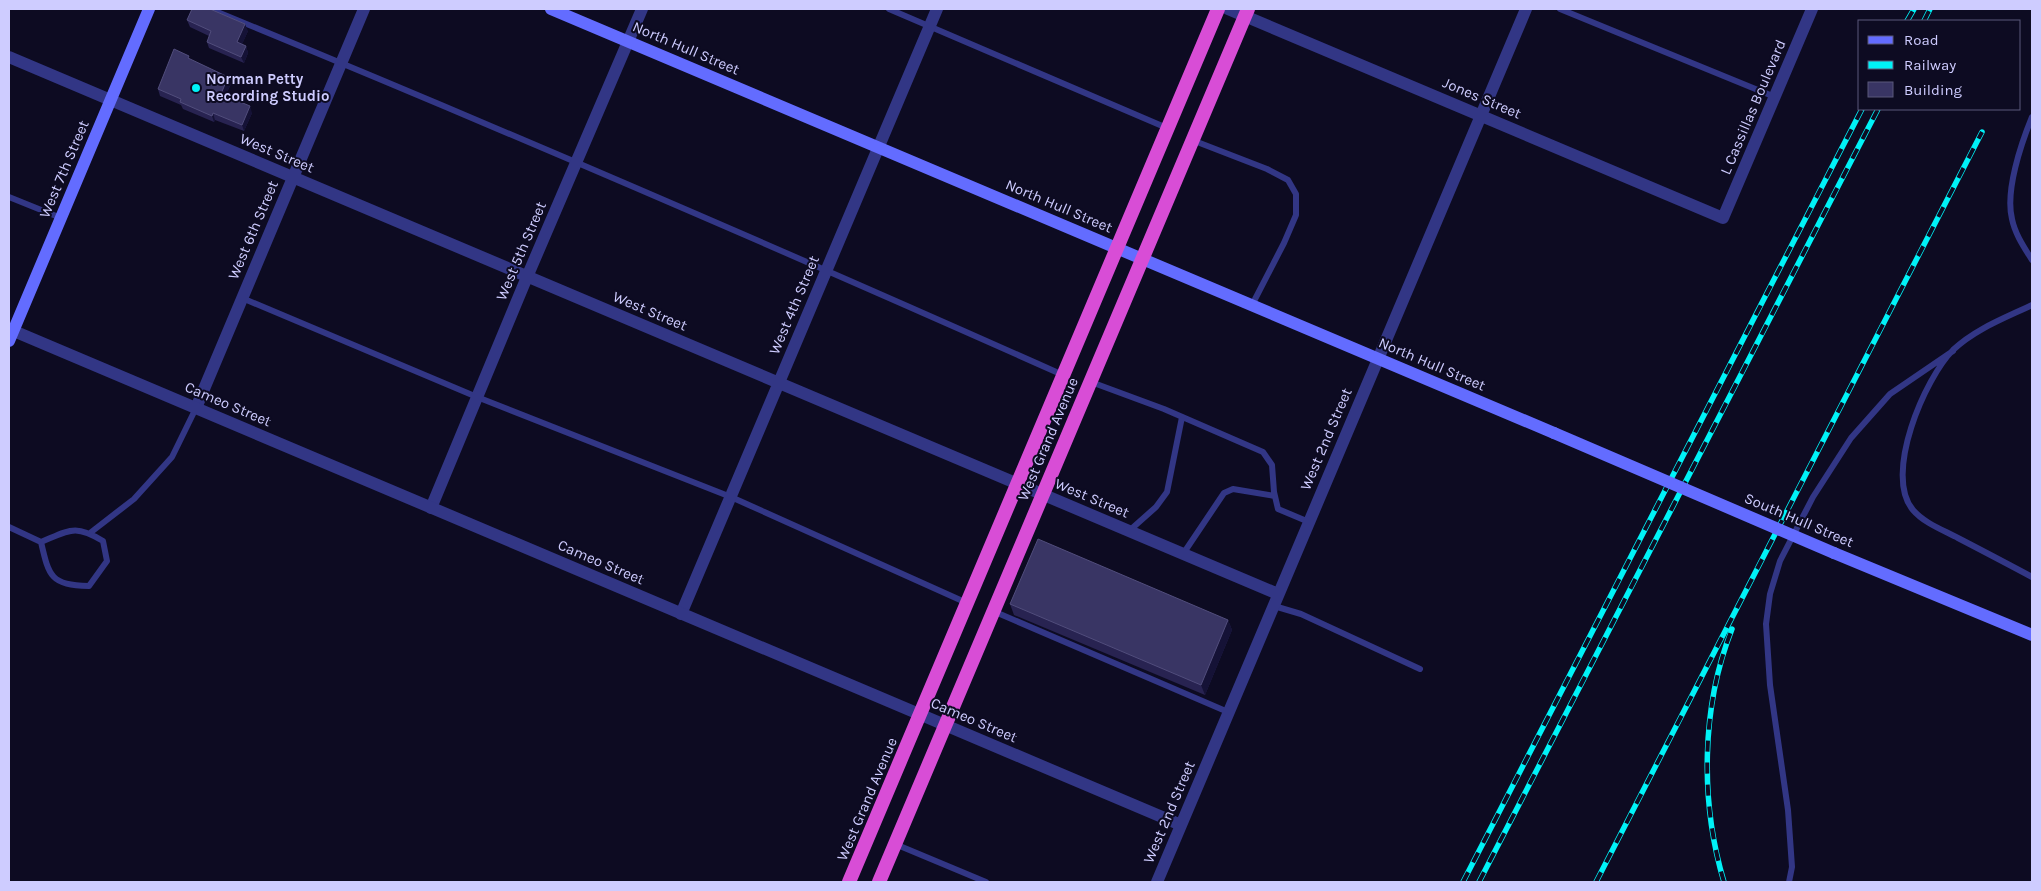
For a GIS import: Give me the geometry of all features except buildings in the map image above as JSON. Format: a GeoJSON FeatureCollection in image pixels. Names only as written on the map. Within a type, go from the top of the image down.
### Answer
{"type":"FeatureCollection","features":[{"type":"Feature","properties":{"kind":"highway","name":"West Grand Avenue"},"geometry":{"type":"LineString","coordinates":[[849,882],[1218,9]]}},
{"type":"Feature","properties":{"kind":"highway","name":"West Grand Avenue"},"geometry":{"type":"LineString","coordinates":[[879,882],[1247,12]]}},
{"type":"Feature","properties":{"kind":"main road","name":"West 7th Street"},"geometry":{"type":"LineString","coordinates":[[10,334],[149,9]]}},
{"type":"Feature","properties":{"kind":"main road","name":"North Hull Street"},"geometry":{"type":"LineString","coordinates":[[551,9],[1554,433]]}},
{"type":"Feature","properties":{"kind":"main road","name":"South Hull Street"},"geometry":{"type":"LineString","coordinates":[[1554,433],[2032,635]]}},
{"type":"Feature","properties":{"kind":"street","name":"West 6th Street"},"geometry":{"type":"LineString","coordinates":[[196,408],[364,9]]}},
{"type":"Feature","properties":{"kind":"street","name":"West 5th Street"},"geometry":{"type":"LineString","coordinates":[[431,508],[527,277],[642,9]]}},
{"type":"Feature","properties":{"kind":"street","name":"West 4th Street"},"geometry":{"type":"LineString","coordinates":[[682,614],[937,9]]}},
{"type":"Feature","properties":{"kind":"street","name":"Jones Street"},"geometry":{"type":"LineString","coordinates":[[1228,9],[1247,12],[1481,116],[1724,218]]}},
{"type":"Feature","properties":{"kind":"street","name":"West 2nd Street"},"geometry":{"type":"LineString","coordinates":[[1157,882],[1526,9]]}},
{"type":"Feature","properties":{"kind":"street","name":"L Cassillas Boulevard"},"geometry":{"type":"LineString","coordinates":[[1724,218],[1812,9]]}},
{"type":"Feature","properties":{"kind":"street","name":"West Street"},"geometry":{"type":"LineString","coordinates":[[9,57],[1183,554],[1276,600]]}},
{"type":"Feature","properties":{"kind":"street","name":"Cameo Street"},"geometry":{"type":"LineString","coordinates":[[10,334],[196,408],[1181,825]]}},
{"type":"Feature","properties":{"kind":"lane"},"geometry":{"type":"LineString","coordinates":[[210,9],[342,62],[576,162],[827,270],[1064,376]]}},
{"type":"Feature","properties":{"kind":"lane"},"geometry":{"type":"LineString","coordinates":[[889,9],[1167,128]]}},
{"type":"Feature","properties":{"kind":"lane"},"geometry":{"type":"LineString","coordinates":[[1560,9],[1775,97]]}},
{"type":"Feature","properties":{"kind":"lane"},"geometry":{"type":"LineString","coordinates":[[2032,117],[2014,176],[2010,204],[2011,218],[2017,234],[2032,260]]}},
{"type":"Feature","properties":{"kind":"lane"},"geometry":{"type":"LineString","coordinates":[[1192,140],[1267,169],[1288,180],[1296,194],[1296,215],[1284,243],[1252,305]]}},
{"type":"Feature","properties":{"kind":"lane"},"geometry":{"type":"LineString","coordinates":[[9,197],[61,218]]}},
{"type":"Feature","properties":{"kind":"lane"},"geometry":{"type":"LineString","coordinates":[[242,298],[477,397],[731,497],[967,603]]}},
{"type":"Feature","properties":{"kind":"lane"},"geometry":{"type":"LineString","coordinates":[[1789,882],[1792,867],[1788,810],[1769,668],[1766,624],[1770,594],[1780,561],[1814,497],[1851,438],[1890,394],[1952,351],[1974,333],[2032,305]]}},
{"type":"Feature","properties":{"kind":"lane"},"geometry":{"type":"LineString","coordinates":[[1952,351],[1933,379],[1914,419],[1906,444],[1902,472],[1904,493],[1913,510],[1930,524],[2032,577]]}},
{"type":"Feature","properties":{"kind":"lane"},"geometry":{"type":"LineString","coordinates":[[1090,381],[1182,417],[1262,452],[1272,465],[1278,509],[1309,522]]}},
{"type":"Feature","properties":{"kind":"lane"},"geometry":{"type":"LineString","coordinates":[[90,533],[134,499],[172,457],[196,408]]}},
{"type":"Feature","properties":{"kind":"lane"},"geometry":{"type":"LineString","coordinates":[[1128,531],[1156,507],[1167,492],[1182,417]]}},
{"type":"Feature","properties":{"kind":"lane"},"geometry":{"type":"LineString","coordinates":[[1183,554],[1224,492],[1233,489],[1275,496]]}},
{"type":"Feature","properties":{"kind":"lane"},"geometry":{"type":"LineString","coordinates":[[9,527],[42,542],[72,529],[90,533],[103,541],[107,561],[89,586],[68,585],[56,580],[47,566],[42,542]]}},
{"type":"Feature","properties":{"kind":"lane"},"geometry":{"type":"LineString","coordinates":[[1276,600],[1301,614],[1420,669]]}},
{"type":"Feature","properties":{"kind":"lane"},"geometry":{"type":"LineString","coordinates":[[993,610],[1228,712]]}},
{"type":"Feature","properties":{"kind":"lane"},"geometry":{"type":"LineString","coordinates":[[895,844],[986,882]]}},
{"type":"Feature","properties":{"kind":"railway"},"geometry":{"type":"LineString","coordinates":[[1908,20],[1914,9]]}},
{"type":"Feature","properties":{"kind":"railway"},"geometry":{"type":"LineString","coordinates":[[1924,20],[1930,9]]}},
{"type":"Feature","properties":{"kind":"railway"},"geometry":{"type":"LineString","coordinates":[[1463,882],[1861,110]]}},
{"type":"Feature","properties":{"kind":"railway"},"geometry":{"type":"LineString","coordinates":[[1479,882],[1877,110]]}},
{"type":"Feature","properties":{"kind":"railway"},"geometry":{"type":"LineString","coordinates":[[1596,882],[1982,132]]}},
{"type":"Feature","properties":{"kind":"railway"},"geometry":{"type":"LineString","coordinates":[[1724,882],[1711,820],[1707,755],[1714,690],[1732,629]]}},
{"type":"Feature","properties":{"kind":"place","name":"Norman Petty Recording Studio"},"geometry":{"type":"Point","coordinates":[196,88]}}]}
